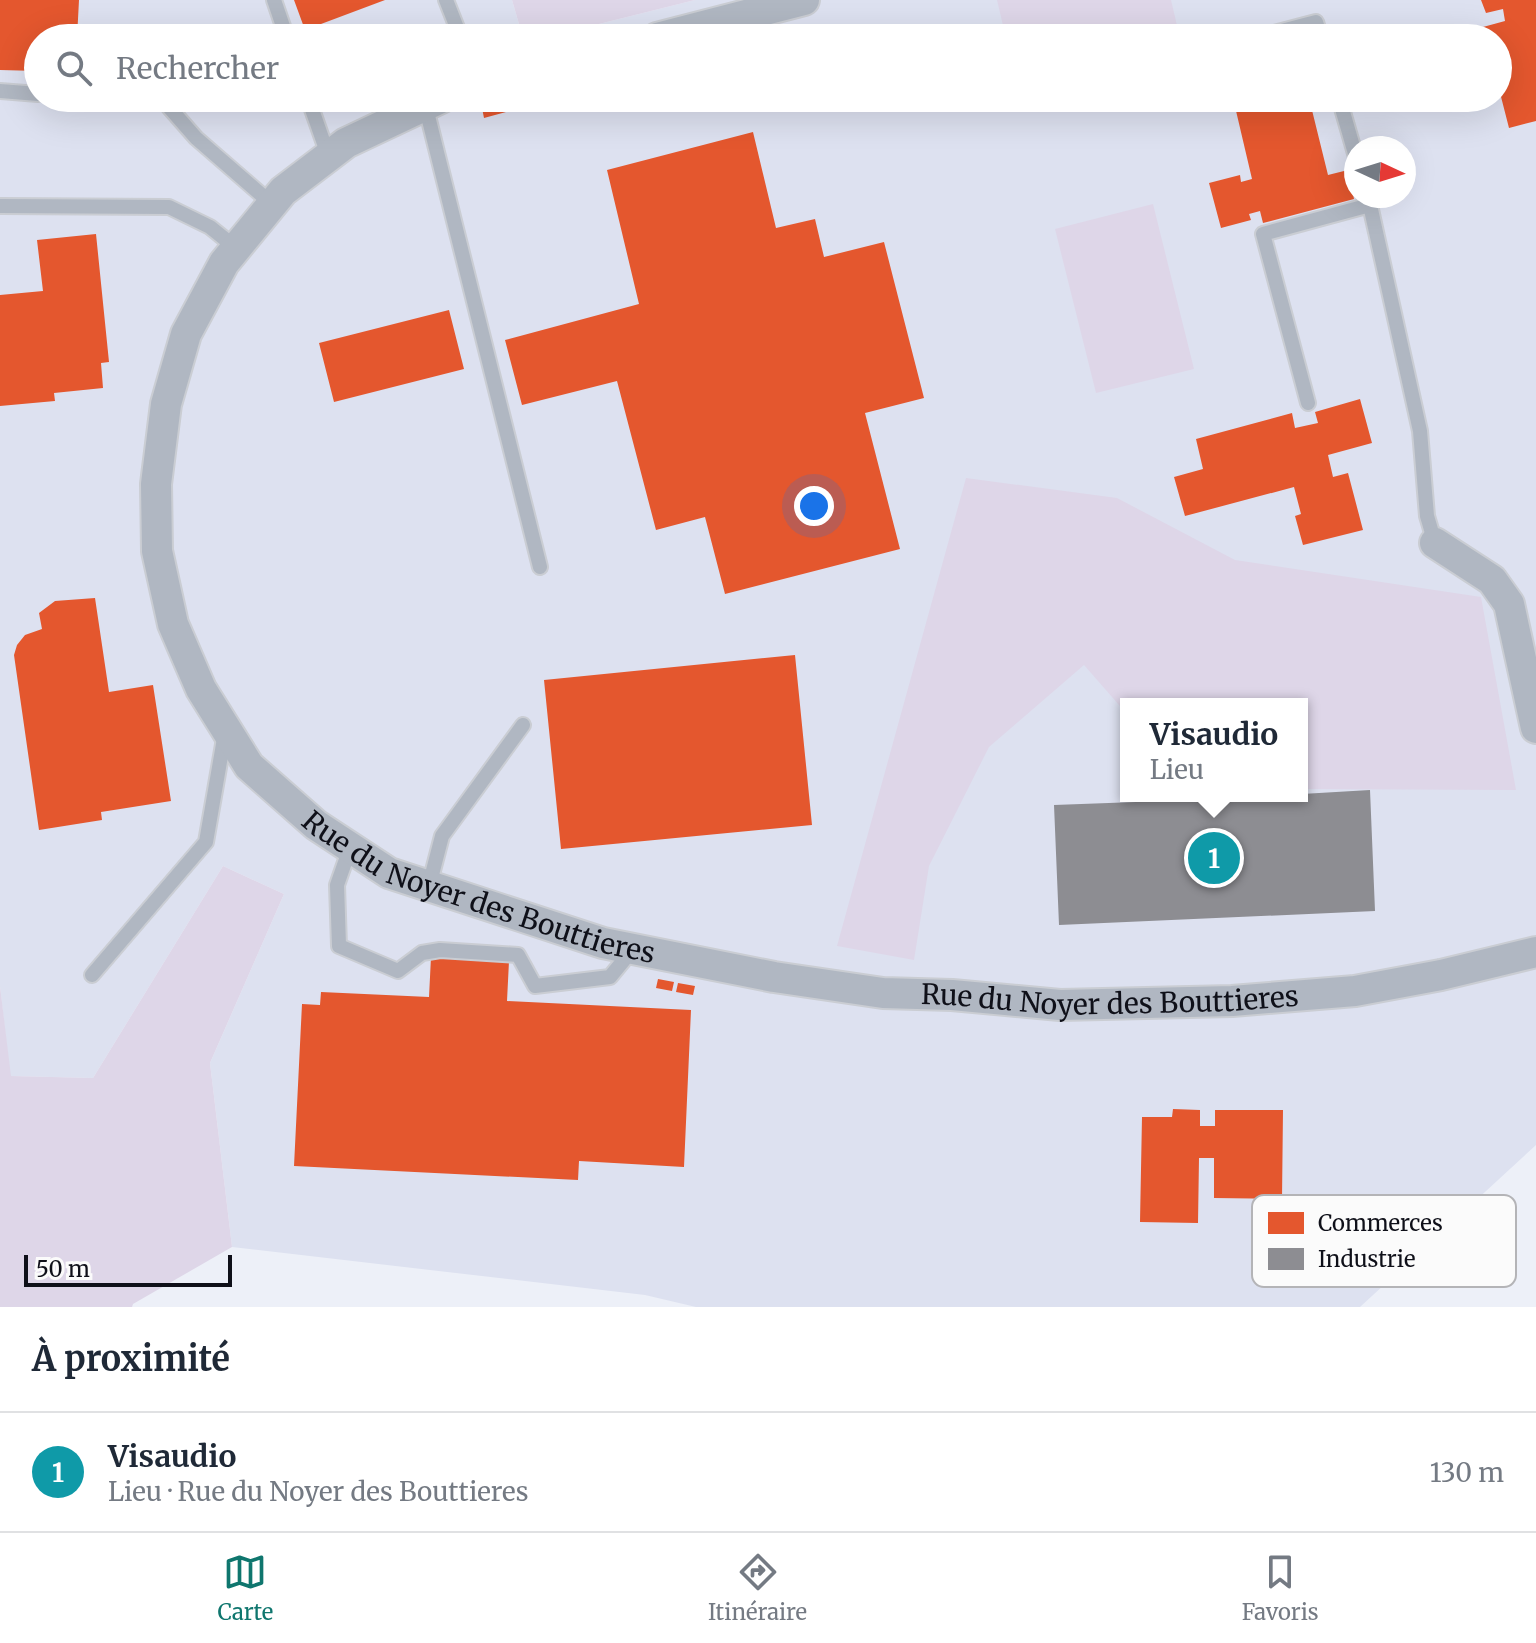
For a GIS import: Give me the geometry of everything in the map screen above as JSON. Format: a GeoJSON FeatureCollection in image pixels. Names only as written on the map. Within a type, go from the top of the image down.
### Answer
{"type":"FeatureCollection","features":[{"type":"Feature","properties":{"kind":"street"},"geometry":{"type":"LineString","coordinates":[[711,24],[804,0]]}},
{"type":"Feature","properties":{"kind":"street","name":"Rue du Noyer des Bouttieres"},"geometry":{"type":"LineString","coordinates":[[410,112],[346,143],[283,191],[272,204],[224,263],[186,334],[166,404],[156,484],[157,551],[173,624],[201,689],[249,766],[316,825],[389,873],[603,943],[774,977],[883,993],[952,995],[1060,1005],[1232,1001],[1355,991],[1441,975],[1536,952]]}},
{"type":"Feature","properties":{"kind":"street"},"geometry":{"type":"LineString","coordinates":[[1435,543],[1492,580],[1509,604],[1536,728]]}},
{"type":"Feature","properties":{"kind":"lane"},"geometry":{"type":"LineString","coordinates":[[274,0],[282,24]]}},
{"type":"Feature","properties":{"kind":"lane"},"geometry":{"type":"LineString","coordinates":[[446,0],[455,24]]}},
{"type":"Feature","properties":{"kind":"lane"},"geometry":{"type":"LineString","coordinates":[[0,91],[24,93]]}},
{"type":"Feature","properties":{"kind":"lane"},"geometry":{"type":"LineString","coordinates":[[173,112],[196,138],[272,204]]}},
{"type":"Feature","properties":{"kind":"lane"},"geometry":{"type":"LineString","coordinates":[[313,112],[328,155]]}},
{"type":"Feature","properties":{"kind":"lane"},"geometry":{"type":"LineString","coordinates":[[436,112],[540,567]]}},
{"type":"Feature","properties":{"kind":"lane"},"geometry":{"type":"LineString","coordinates":[[1343,112],[1350,136]]}},
{"type":"Feature","properties":{"kind":"lane"},"geometry":{"type":"LineString","coordinates":[[0,206],[169,207],[210,227],[236,248]]}},
{"type":"Feature","properties":{"kind":"lane"},"geometry":{"type":"LineString","coordinates":[[1308,403],[1263,234],[1344,208]]}},
{"type":"Feature","properties":{"kind":"lane"},"geometry":{"type":"LineString","coordinates":[[1371,208],[1420,431],[1427,516],[1435,543]]}},
{"type":"Feature","properties":{"kind":"lane"},"geometry":{"type":"LineString","coordinates":[[429,886],[442,836],[523,725]]}},
{"type":"Feature","properties":{"kind":"lane"},"geometry":{"type":"LineString","coordinates":[[92,975],[206,842],[226,728]]}},
{"type":"Feature","properties":{"kind":"lane"},"geometry":{"type":"LineString","coordinates":[[350,848],[337,885],[339,946],[374,963],[398,971],[422,953],[440,950],[518,955],[535,986],[610,977],[633,949]]}},
{"type":"Feature","properties":{"kind":"shaded area"},"geometry":{"type":"Polygon","coordinates":[[[0,0],[512,0],[519,24],[24,24],[24,112],[1512,112],[1512,24],[599,24],[695,0],[1536,0],[1536,1145],[1482,1195],[1252,1195],[1252,1287],[1382,1287],[1360,1307],[696,1307],[645,1295],[232,1247],[210,1063],[284,894],[223,866],[93,1078],[10,1076],[0,986],[0,0]]]}},
{"type":"Feature","properties":{"kind":"shaded area"},"geometry":{"type":"Polygon","coordinates":[[[512,0],[695,0],[599,24],[519,24],[512,0]]]}},
{"type":"Feature","properties":{"kind":"shaded area"},"geometry":{"type":"Polygon","coordinates":[[[997,0],[1171,0],[1177,24],[1003,24],[997,0]]]}},
{"type":"Feature","properties":{"kind":"shaded area"},"geometry":{"type":"Polygon","coordinates":[[[1153,204],[1194,369],[1096,393],[1055,229],[1153,204]]]}},
{"type":"Feature","properties":{"kind":"shaded area"},"geometry":{"type":"Polygon","coordinates":[[[966,478],[1117,498],[1235,560],[1481,597],[1516,790],[1308,789],[1308,698],[1120,698],[1120,706],[1084,665],[989,747],[929,866],[914,960],[837,946],[966,478]]]}},
{"type":"Feature","properties":{"kind":"shaded area"},"geometry":{"type":"Polygon","coordinates":[[[223,866],[284,894],[210,1063],[232,1247],[132,1307],[0,1307],[0,986],[11,1076],[93,1078],[223,866]]]}},
{"type":"Feature","properties":{"kind":"building: Commerces"},"geometry":{"type":"Polygon","coordinates":[[[0,0],[79,0],[78,24],[24,24],[24,71],[0,70],[0,0]]]}},
{"type":"Feature","properties":{"kind":"building: Commerces"},"geometry":{"type":"Polygon","coordinates":[[[294,0],[385,0],[321,24],[303,24],[294,0]]]}},
{"type":"Feature","properties":{"kind":"building: Commerces"},"geometry":{"type":"Polygon","coordinates":[[[1481,0],[1536,0],[1536,121],[1509,128],[1505,112],[1512,112],[1512,24],[1494,24],[1505,21],[1503,9],[1486,13],[1481,0]]]}},
{"type":"Feature","properties":{"kind":"building: Commerces"},"geometry":{"type":"Polygon","coordinates":[[[483,112],[506,112],[484,118],[483,112]]]}},
{"type":"Feature","properties":{"kind":"building: Commerces"},"geometry":{"type":"Polygon","coordinates":[[[1236,112],[1312,112],[1328,175],[1344,171],[1344,202],[1263,223],[1260,211],[1249,214],[1251,220],[1221,228],[1209,183],[1240,175],[1241,182],[1252,179],[1236,112]]]}},
{"type":"Feature","properties":{"kind":"building: Commerces"},"geometry":{"type":"Polygon","coordinates":[[[753,132],[776,228],[815,219],[824,257],[884,242],[924,398],[865,413],[900,549],[725,594],[705,517],[656,530],[617,381],[522,405],[505,340],[639,304],[607,170],[753,132]]]}},
{"type":"Feature","properties":{"kind":"building: Commerces"},"geometry":{"type":"Polygon","coordinates":[[[96,234],[109,362],[101,363],[103,388],[54,393],[55,401],[0,406],[0,295],[43,291],[37,240],[96,234]]]}},
{"type":"Feature","properties":{"kind":"building: Commerces"},"geometry":{"type":"Polygon","coordinates":[[[449,310],[464,369],[334,402],[319,343],[449,310]]]}},
{"type":"Feature","properties":{"kind":"building: Commerces"},"geometry":{"type":"Polygon","coordinates":[[[1360,399],[1372,443],[1328,455],[1333,477],[1348,473],[1363,530],[1303,545],[1295,516],[1301,514],[1294,487],[1185,516],[1174,477],[1203,469],[1196,439],[1292,413],[1295,428],[1318,423],[1315,412],[1360,399]]]}},
{"type":"Feature","properties":{"kind":"building: Commerces"},"geometry":{"type":"Polygon","coordinates":[[[95,598],[109,692],[153,685],[171,801],[101,812],[102,820],[39,830],[14,655],[25,635],[42,629],[39,613],[55,601],[95,598]]]}},
{"type":"Feature","properties":{"kind":"building: Commerces"},"geometry":{"type":"Polygon","coordinates":[[[795,655],[812,825],[561,849],[544,680],[795,655]]]}},
{"type":"Feature","properties":{"kind":"building: Commerces"},"geometry":{"type":"Polygon","coordinates":[[[431,957],[509,961],[507,1001],[691,1010],[684,1167],[579,1161],[578,1180],[294,1166],[302,1004],[320,1005],[321,992],[429,997],[431,957]]]}},
{"type":"Feature","properties":{"kind":"building: Commerces"},"geometry":{"type":"Polygon","coordinates":[[[658,979],[674,982],[672,991],[656,988],[658,979]]]}},
{"type":"Feature","properties":{"kind":"building: Commerces"},"geometry":{"type":"Polygon","coordinates":[[[678,983],[695,986],[693,995],[676,992],[678,983]]]}},
{"type":"Feature","properties":{"kind":"building: Commerces"},"geometry":{"type":"Polygon","coordinates":[[[1173,1109],[1200,1110],[1200,1126],[1215,1126],[1215,1110],[1283,1110],[1282,1195],[1214,1198],[1214,1158],[1199,1158],[1198,1223],[1140,1222],[1142,1117],[1172,1117],[1173,1109]]]}},
{"type":"Feature","properties":{"kind":"building: Industrie"},"geometry":{"type":"Polygon","coordinates":[[[1370,790],[1375,911],[1059,925],[1054,805],[1308,802],[1308,794],[1370,790]]]}},
{"type":"Feature","properties":{"kind":"place","name":"Visaudio"},"geometry":{"type":"Point","coordinates":[1214,858]}}]}
